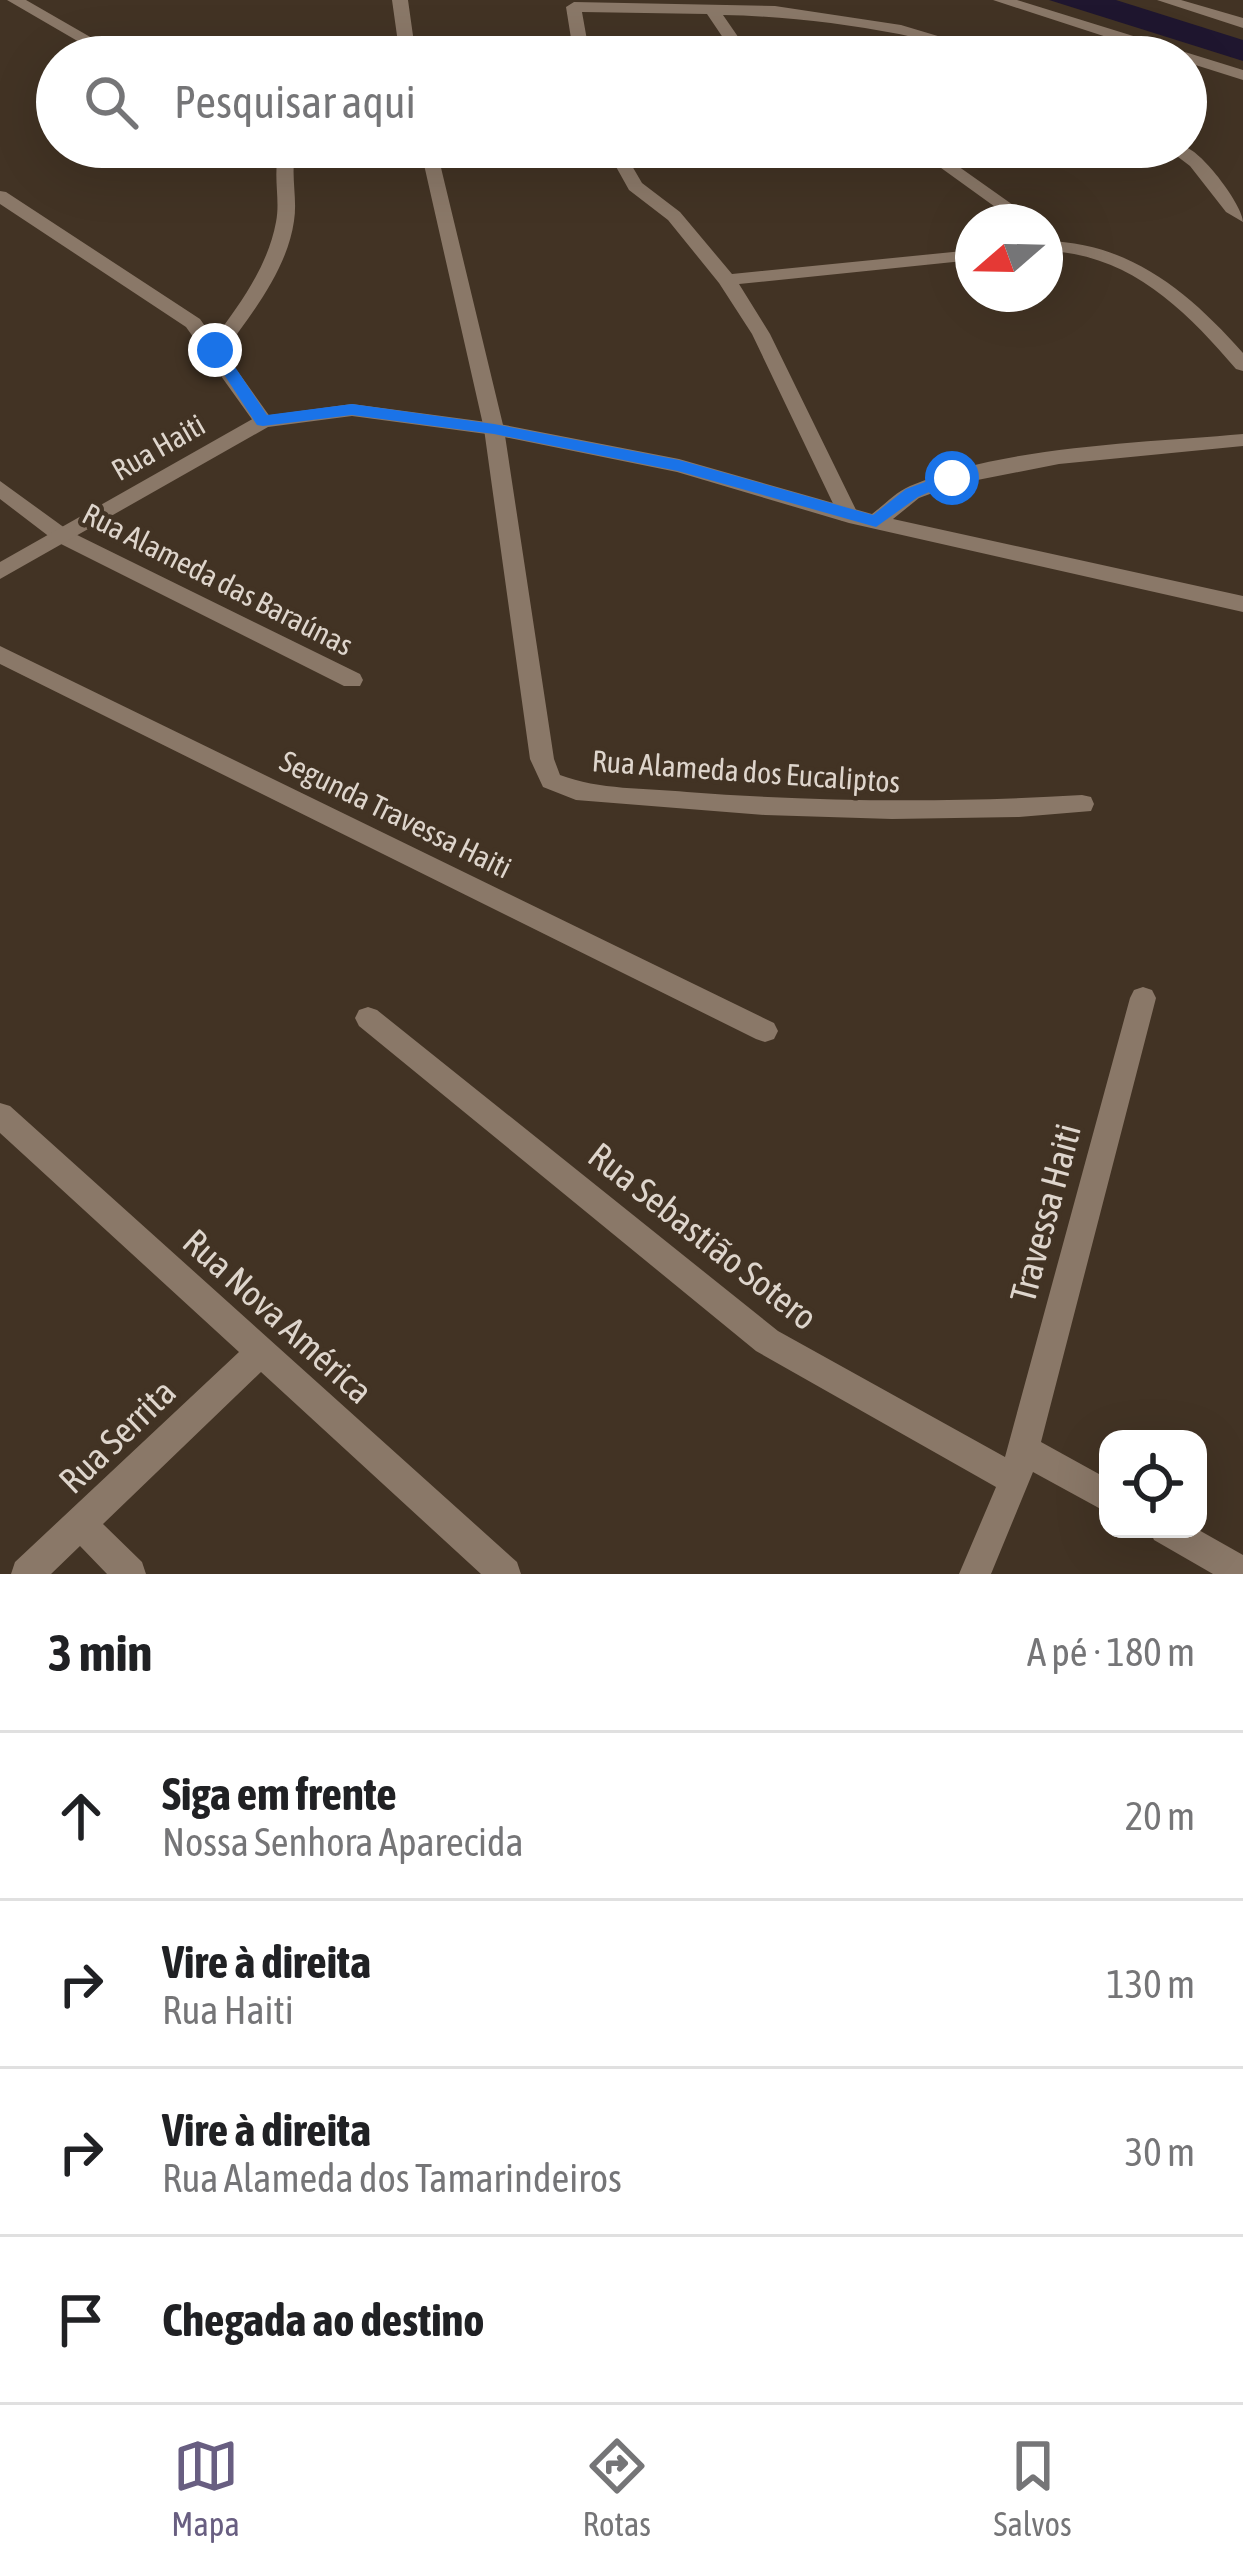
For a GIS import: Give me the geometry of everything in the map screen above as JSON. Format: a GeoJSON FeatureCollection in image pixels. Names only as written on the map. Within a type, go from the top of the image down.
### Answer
{"type":"FeatureCollection","features":[{"type":"Feature","properties":{"kind":"street"},"geometry":{"type":"LineString","coordinates":[[15,0],[79,36]]}},
{"type":"Feature","properties":{"kind":"street"},"geometry":{"type":"LineString","coordinates":[[400,0],[405,36]]}},
{"type":"Feature","properties":{"kind":"street"},"geometry":{"type":"LineString","coordinates":[[1001,0],[1117,36]]}},
{"type":"Feature","properties":{"kind":"street"},"geometry":{"type":"LineString","coordinates":[[1165,0],[1243,23]]}},
{"type":"Feature","properties":{"kind":"street"},"geometry":{"type":"LineString","coordinates":[[579,36],[574,7],[775,11],[923,36]]}},
{"type":"Feature","properties":{"kind":"street"},"geometry":{"type":"LineString","coordinates":[[710,7],[730,36]]}},
{"type":"Feature","properties":{"kind":"street"},"geometry":{"type":"LineString","coordinates":[[1207,64],[1243,75]]}},
{"type":"Feature","properties":{"kind":"street"},"geometry":{"type":"LineString","coordinates":[[215,350],[243,313],[278,245],[286,211],[282,168]]}},
{"type":"Feature","properties":{"kind":"street","name":"Rua Alameda dos Eucaliptos"},"geometry":{"type":"LineString","coordinates":[[433,168],[494,429],[542,759],[551,781],[638,798],[890,811],[992,811],[1082,804]]}},
{"type":"Feature","properties":{"kind":"street"},"geometry":{"type":"LineString","coordinates":[[625,168],[635,186],[674,216],[728,280],[761,334],[849,516]]}},
{"type":"Feature","properties":{"kind":"street"},"geometry":{"type":"LineString","coordinates":[[950,168],[1002,204]]}},
{"type":"Feature","properties":{"kind":"street"},"geometry":{"type":"LineString","coordinates":[[1204,168],[1220,199],[1243,217]]}},
{"type":"Feature","properties":{"kind":"street"},"geometry":{"type":"LineString","coordinates":[[0,196],[193,323],[263,421]]}},
{"type":"Feature","properties":{"kind":"street"},"geometry":{"type":"LineString","coordinates":[[1063,246],[1129,266],[1191,310],[1243,365]]}},
{"type":"Feature","properties":{"kind":"street"},"geometry":{"type":"LineString","coordinates":[[728,280],[955,256]]}},
{"type":"Feature","properties":{"kind":"street","name":"Rua Haiti"},"geometry":{"type":"LineString","coordinates":[[0,572],[263,421],[352,410],[494,429],[679,466],[849,516],[1243,604]]}},
{"type":"Feature","properties":{"kind":"street"},"geometry":{"type":"LineString","coordinates":[[876,522],[912,493],[952,478],[1059,457],[1243,440]]}},
{"type":"Feature","properties":{"kind":"street","name":"Rua Alameda das Baraúnas"},"geometry":{"type":"LineString","coordinates":[[0,488],[62,536],[352,680]]}},
{"type":"Feature","properties":{"kind":"street","name":"Segunda Travessa Haiti"},"geometry":{"type":"LineString","coordinates":[[0,654],[765,1031]]}},
{"type":"Feature","properties":{"kind":"street","name":"Travessa Haiti"},"geometry":{"type":"LineString","coordinates":[[1019,1464],[1143,998]]}},
{"type":"Feature","properties":{"kind":"street","name":"Rua Sebastião Sotero"},"geometry":{"type":"LineString","coordinates":[[368,1018],[767,1341],[1019,1464],[1099,1494]]}},
{"type":"Feature","properties":{"kind":"street","name":"Rua Nova América"},"geometry":{"type":"LineString","coordinates":[[0,1115],[505,1574]]}},
{"type":"Feature","properties":{"kind":"street","name":"Rua Serrita"},"geometry":{"type":"LineString","coordinates":[[27,1574],[260,1353]]}},
{"type":"Feature","properties":{"kind":"street"},"geometry":{"type":"LineString","coordinates":[[975,1574],[1019,1464]]}},
{"type":"Feature","properties":{"kind":"street"},"geometry":{"type":"LineString","coordinates":[[82,1525],[130,1574]]}},
{"type":"Feature","properties":{"kind":"street"},"geometry":{"type":"LineString","coordinates":[[1181,1538],[1243,1573]]}},
{"type":"Feature","properties":{"kind":"shaded area"},"geometry":{"type":"Polygon","coordinates":[[[1049,0],[1116,0],[1243,40],[1243,61],[1207,50],[1207,36],[1163,36],[1049,0]]]}},
{"type":"Feature","properties":{"kind":"route"},"geometry":{"type":"LineString","coordinates":[[215,350],[263,421],[352,410],[494,429],[679,466],[876,522],[924,486],[952,478]]}}]}
